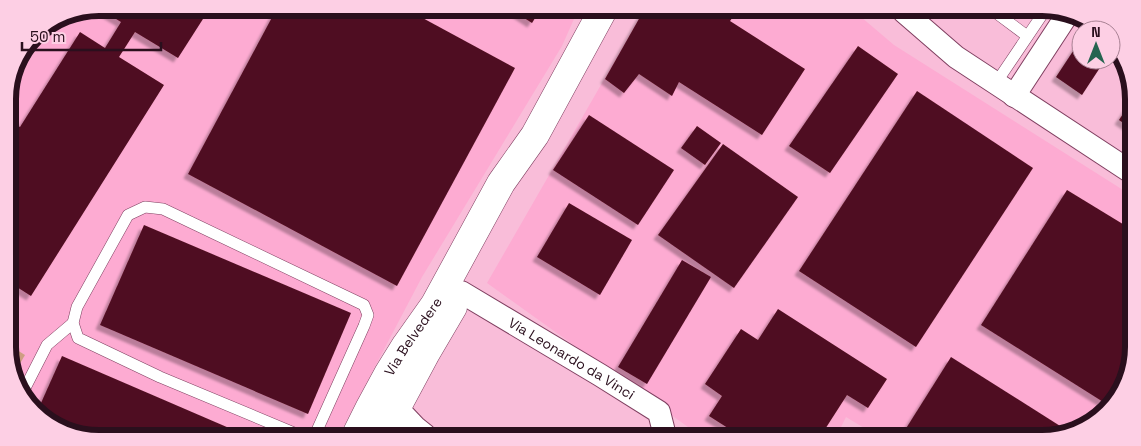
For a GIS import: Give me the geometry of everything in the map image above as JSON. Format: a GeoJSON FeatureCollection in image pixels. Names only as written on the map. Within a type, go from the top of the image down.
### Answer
{"type":"FeatureCollection","features":[{"type":"Feature","properties":{"kind":"street","name":"Via Belvedere"},"geometry":{"type":"LineString","coordinates":[[358,430],[388,374],[435,304],[501,183],[535,134],[600,16]]}},
{"type":"Feature","properties":{"kind":"street"},"geometry":{"type":"LineString","coordinates":[[909,16],[956,57],[1125,167]]}},
{"type":"Feature","properties":{"kind":"street"},"geometry":{"type":"LineString","coordinates":[[1005,89],[1063,19]]}},
{"type":"Feature","properties":{"kind":"street","name":"Via Belvedere"},"geometry":{"type":"LineString","coordinates":[[385,430],[518,184],[535,134]]}},
{"type":"Feature","properties":{"kind":"street","name":"Via Belvedere"},"geometry":{"type":"LineString","coordinates":[[461,292],[458,288],[458,279],[470,239]]}},
{"type":"Feature","properties":{"kind":"street","name":"Via Leonardo da Vinci"},"geometry":{"type":"LineString","coordinates":[[461,292],[660,412],[664,430]]}},
{"type":"Feature","properties":{"kind":"street"},"geometry":{"type":"LineString","coordinates":[[419,430],[398,408],[394,399],[394,390],[418,343],[426,318]]}},
{"type":"Feature","properties":{"kind":"street"},"geometry":{"type":"LineString","coordinates":[[370,430],[380,415],[388,410],[398,408]]}},
{"type":"Feature","properties":{"kind":"lane"},"geometry":{"type":"LineString","coordinates":[[1000,16],[1027,36]]}},
{"type":"Feature","properties":{"kind":"lane"},"geometry":{"type":"LineString","coordinates":[[1005,89],[1027,36],[1041,16]]}},
{"type":"Feature","properties":{"kind":"lane"},"geometry":{"type":"LineString","coordinates":[[287,430],[160,377],[78,338],[73,323],[76,307],[128,215],[145,207],[163,208],[364,305],[368,315],[364,326],[317,430]]}},
{"type":"Feature","properties":{"kind":"lane"},"geometry":{"type":"LineString","coordinates":[[26,386],[47,345],[73,323]]}},
{"type":"Feature","properties":{"kind":"shaded area"},"geometry":{"type":"Polygon","coordinates":[[[99,16],[575,16],[562,46],[422,277],[342,430],[99,430],[83,428],[53,416],[37,402],[25,384],[19,366],[25,355],[16,350],[16,347],[16,94],[23,67],[30,53],[40,40],[53,30],[83,18],[99,16]]]}},
{"type":"Feature","properties":{"kind":"shaded area"},"geometry":{"type":"Polygon","coordinates":[[[641,16],[860,16],[894,45],[1125,191],[1125,347],[1120,374],[1108,397],[1092,413],[1069,425],[1047,430],[867,430],[846,417],[840,430],[692,430],[487,283],[641,16]]]}},
{"type":"Feature","properties":{"kind":"shaded area"},"geometry":{"type":"Polygon","coordinates":[[[16,350],[25,355],[19,366],[16,350]]]}},
{"type":"Feature","properties":{"kind":"building"},"geometry":{"type":"Polygon","coordinates":[[[111,16],[205,16],[178,58],[135,32],[119,57],[164,85],[31,296],[16,286],[16,125],[20,127],[80,32],[105,48],[121,22],[111,16]]]}},
{"type":"Feature","properties":{"kind":"building"},"geometry":{"type":"Polygon","coordinates":[[[273,16],[419,16],[515,68],[397,286],[188,174],[273,16]]]}},
{"type":"Feature","properties":{"kind":"building"},"geometry":{"type":"Polygon","coordinates":[[[521,16],[536,16],[532,23],[521,16]]]}},
{"type":"Feature","properties":{"kind":"building"},"geometry":{"type":"Polygon","coordinates":[[[641,16],[734,16],[730,21],[805,69],[762,135],[679,82],[672,96],[639,74],[624,93],[605,79],[641,16]]]}},
{"type":"Feature","properties":{"kind":"building"},"geometry":{"type":"Polygon","coordinates":[[[858,46],[898,74],[830,173],[789,146],[858,46]]]}},
{"type":"Feature","properties":{"kind":"building"},"geometry":{"type":"Polygon","coordinates":[[[1071,54],[1071,70],[1098,70],[1082,95],[1056,77],[1071,54]]]}},
{"type":"Feature","properties":{"kind":"building"},"geometry":{"type":"Polygon","coordinates":[[[917,91],[1033,168],[916,347],[799,271],[917,91]]]}},
{"type":"Feature","properties":{"kind":"building"},"geometry":{"type":"Polygon","coordinates":[[[1125,111],[1125,124],[1119,120],[1125,111]]]}},
{"type":"Feature","properties":{"kind":"building"},"geometry":{"type":"Polygon","coordinates":[[[589,115],[674,170],[638,225],[553,170],[589,115]]]}},
{"type":"Feature","properties":{"kind":"building"},"geometry":{"type":"Polygon","coordinates":[[[697,126],[721,143],[705,165],[681,148],[697,126]]]}},
{"type":"Feature","properties":{"kind":"building"},"geometry":{"type":"Polygon","coordinates":[[[723,144],[798,197],[734,288],[658,235],[723,144]]]}},
{"type":"Feature","properties":{"kind":"building"},"geometry":{"type":"Polygon","coordinates":[[[1067,190],[1125,225],[1125,347],[1120,374],[1104,402],[981,325],[1067,190]]]}},
{"type":"Feature","properties":{"kind":"building"},"geometry":{"type":"Polygon","coordinates":[[[569,203],[632,240],[600,295],[537,257],[569,203]]]}},
{"type":"Feature","properties":{"kind":"building"},"geometry":{"type":"Polygon","coordinates":[[[144,225],[351,313],[308,414],[100,325],[144,225]]]}},
{"type":"Feature","properties":{"kind":"building"},"geometry":{"type":"Polygon","coordinates":[[[682,260],[711,277],[647,384],[618,367],[682,260]]]}},
{"type":"Feature","properties":{"kind":"building"},"geometry":{"type":"Polygon","coordinates":[[[778,309],[887,379],[868,408],[847,395],[824,430],[731,430],[709,416],[722,396],[705,384],[741,329],[758,340],[778,309]]]}},
{"type":"Feature","properties":{"kind":"building"},"geometry":{"type":"Polygon","coordinates":[[[62,356],[234,430],[99,430],[83,428],[62,421],[40,405],[62,356]]]}},
{"type":"Feature","properties":{"kind":"building"},"geometry":{"type":"Polygon","coordinates":[[[951,357],[1062,427],[1047,430],[905,430],[951,357]]]}}]}
